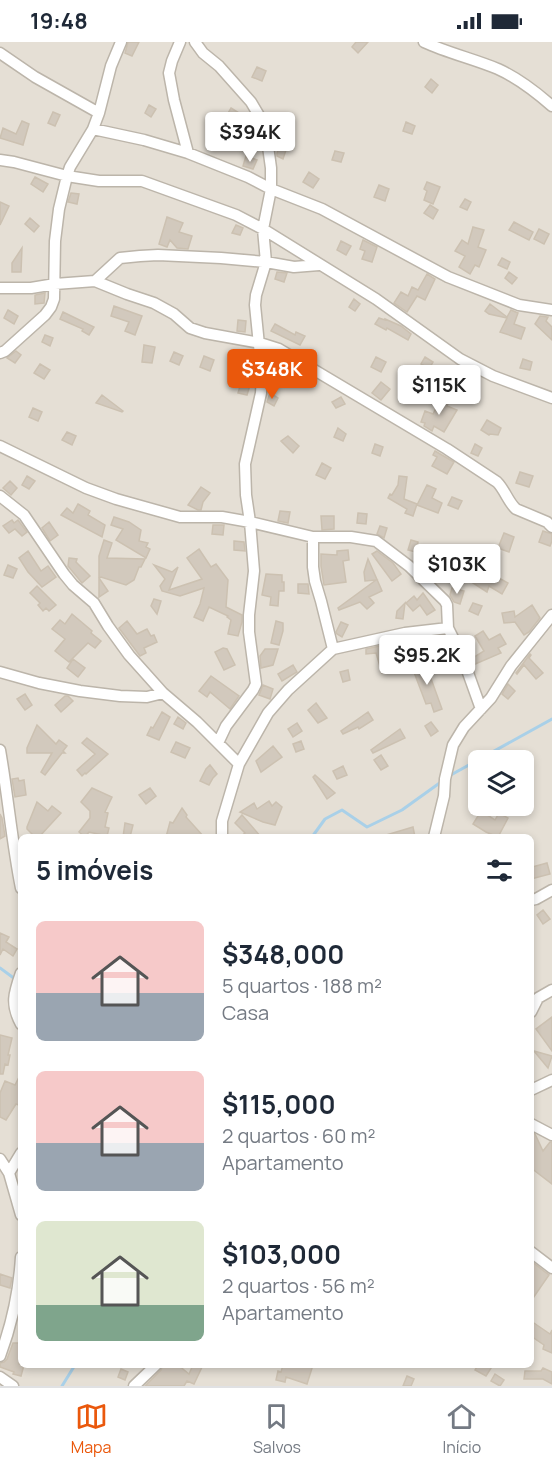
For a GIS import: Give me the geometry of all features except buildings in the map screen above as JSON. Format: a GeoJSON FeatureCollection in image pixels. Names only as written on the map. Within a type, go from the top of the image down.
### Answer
{"type":"FeatureCollection","features":[{"type":"Feature","properties":{"kind":"street"},"geometry":{"type":"LineString","coordinates":[[0,353],[45,315],[51,307],[55,284],[55,241],[59,209],[67,176],[70,166],[93,129],[111,66],[121,42]]}},
{"type":"Feature","properties":{"kind":"street"},"geometry":{"type":"LineString","coordinates":[[180,42],[169,73],[188,153]]}},
{"type":"Feature","properties":{"kind":"street"},"geometry":{"type":"LineString","coordinates":[[195,42],[251,102],[261,118],[266,132],[271,168],[271,189],[263,229],[266,261],[255,304],[260,343],[261,393],[245,464],[254,571],[249,632],[255,684],[254,690],[226,726],[218,743]]}},
{"type":"Feature","properties":{"kind":"street"},"geometry":{"type":"LineString","coordinates":[[424,42],[500,70],[524,84],[552,106]]}},
{"type":"Feature","properties":{"kind":"street"},"geometry":{"type":"LineString","coordinates":[[0,53],[35,77],[99,113]]}},
{"type":"Feature","properties":{"kind":"street"},"geometry":{"type":"LineString","coordinates":[[93,129],[144,140],[188,153],[322,209],[448,277],[519,305],[552,310]]}},
{"type":"Feature","properties":{"kind":"street"},"geometry":{"type":"LineString","coordinates":[[0,160],[99,181],[142,181],[236,215],[263,229],[376,299],[460,359],[493,376],[552,398]]}},
{"type":"Feature","properties":{"kind":"street"},"geometry":{"type":"LineString","coordinates":[[95,281],[120,258],[158,255],[266,261],[294,267],[319,265]]}},
{"type":"Feature","properties":{"kind":"street"},"geometry":{"type":"LineString","coordinates":[[0,288],[31,288],[95,281],[154,303],[174,314],[190,328],[279,349],[447,449],[497,482],[516,509],[547,522],[552,527]]}},
{"type":"Feature","properties":{"kind":"street"},"geometry":{"type":"LineString","coordinates":[[0,446],[86,488],[180,517],[222,517],[313,537],[351,537],[376,541],[409,566],[447,604],[448,628],[462,656],[481,709]]}},
{"type":"Feature","properties":{"kind":"street"},"geometry":{"type":"LineString","coordinates":[[0,496],[24,515],[64,574],[94,603],[129,655],[162,693],[197,722],[239,764]]}},
{"type":"Feature","properties":{"kind":"street"},"geometry":{"type":"LineString","coordinates":[[313,537],[315,581],[333,649]]}},
{"type":"Feature","properties":{"kind":"street"},"geometry":{"type":"LineString","coordinates":[[435,834],[453,745],[464,727],[491,698],[511,666],[552,615]]}},
{"type":"Feature","properties":{"kind":"street"},"geometry":{"type":"LineString","coordinates":[[222,834],[222,821],[239,764],[268,713],[288,690],[333,649],[405,633],[448,628]]}},
{"type":"Feature","properties":{"kind":"street"},"geometry":{"type":"LineString","coordinates":[[0,672],[80,691],[147,697],[162,693]]}},
{"type":"Feature","properties":{"kind":"street"},"geometry":{"type":"LineString","coordinates":[[0,750],[18,868]]}},
{"type":"Feature","properties":{"kind":"street"},"geometry":{"type":"LineString","coordinates":[[534,899],[552,890]]}},
{"type":"Feature","properties":{"kind":"street"},"geometry":{"type":"LineString","coordinates":[[18,982],[14,993],[14,1006],[18,1016]]}},
{"type":"Feature","properties":{"kind":"street"},"geometry":{"type":"LineString","coordinates":[[534,1006],[538,998],[552,990]]}},
{"type":"Feature","properties":{"kind":"street"},"geometry":{"type":"LineString","coordinates":[[534,1088],[552,1080]]}},
{"type":"Feature","properties":{"kind":"street"},"geometry":{"type":"LineString","coordinates":[[534,1126],[552,1135]]}},
{"type":"Feature","properties":{"kind":"street"},"geometry":{"type":"LineString","coordinates":[[9,1173],[18,1158]]}},
{"type":"Feature","properties":{"kind":"street"},"geometry":{"type":"LineString","coordinates":[[0,1159],[9,1173],[18,1204]]}},
{"type":"Feature","properties":{"kind":"street"},"geometry":{"type":"LineString","coordinates":[[534,1254],[552,1268]]}},
{"type":"Feature","properties":{"kind":"street"},"geometry":{"type":"LineString","coordinates":[[0,1356],[9,1334],[18,1282]]}},
{"type":"Feature","properties":{"kind":"street"},"geometry":{"type":"LineString","coordinates":[[134,1386],[153,1368]]}},
{"type":"Feature","properties":{"kind":"street"},"geometry":{"type":"LineString","coordinates":[[0,1377],[13,1386]]}},
{"type":"Feature","properties":{"kind":"shaded area"},"geometry":{"type":"Polygon","coordinates":[[[0,42],[552,42],[552,1386],[0,1386],[0,42]]]}},
{"type":"Feature","properties":{"kind":"waterway"},"geometry":{"type":"LineString","coordinates":[[449,776],[552,719]]}},
{"type":"Feature","properties":{"kind":"waterway"},"geometry":{"type":"LineString","coordinates":[[314,834],[325,819],[342,810],[367,827],[402,810],[441,782]]}},
{"type":"Feature","properties":{"kind":"waterway"},"geometry":{"type":"LineString","coordinates":[[0,968],[15,979]]}},
{"type":"Feature","properties":{"kind":"waterway"},"geometry":{"type":"LineString","coordinates":[[62,1386],[73,1368]]}}]}
